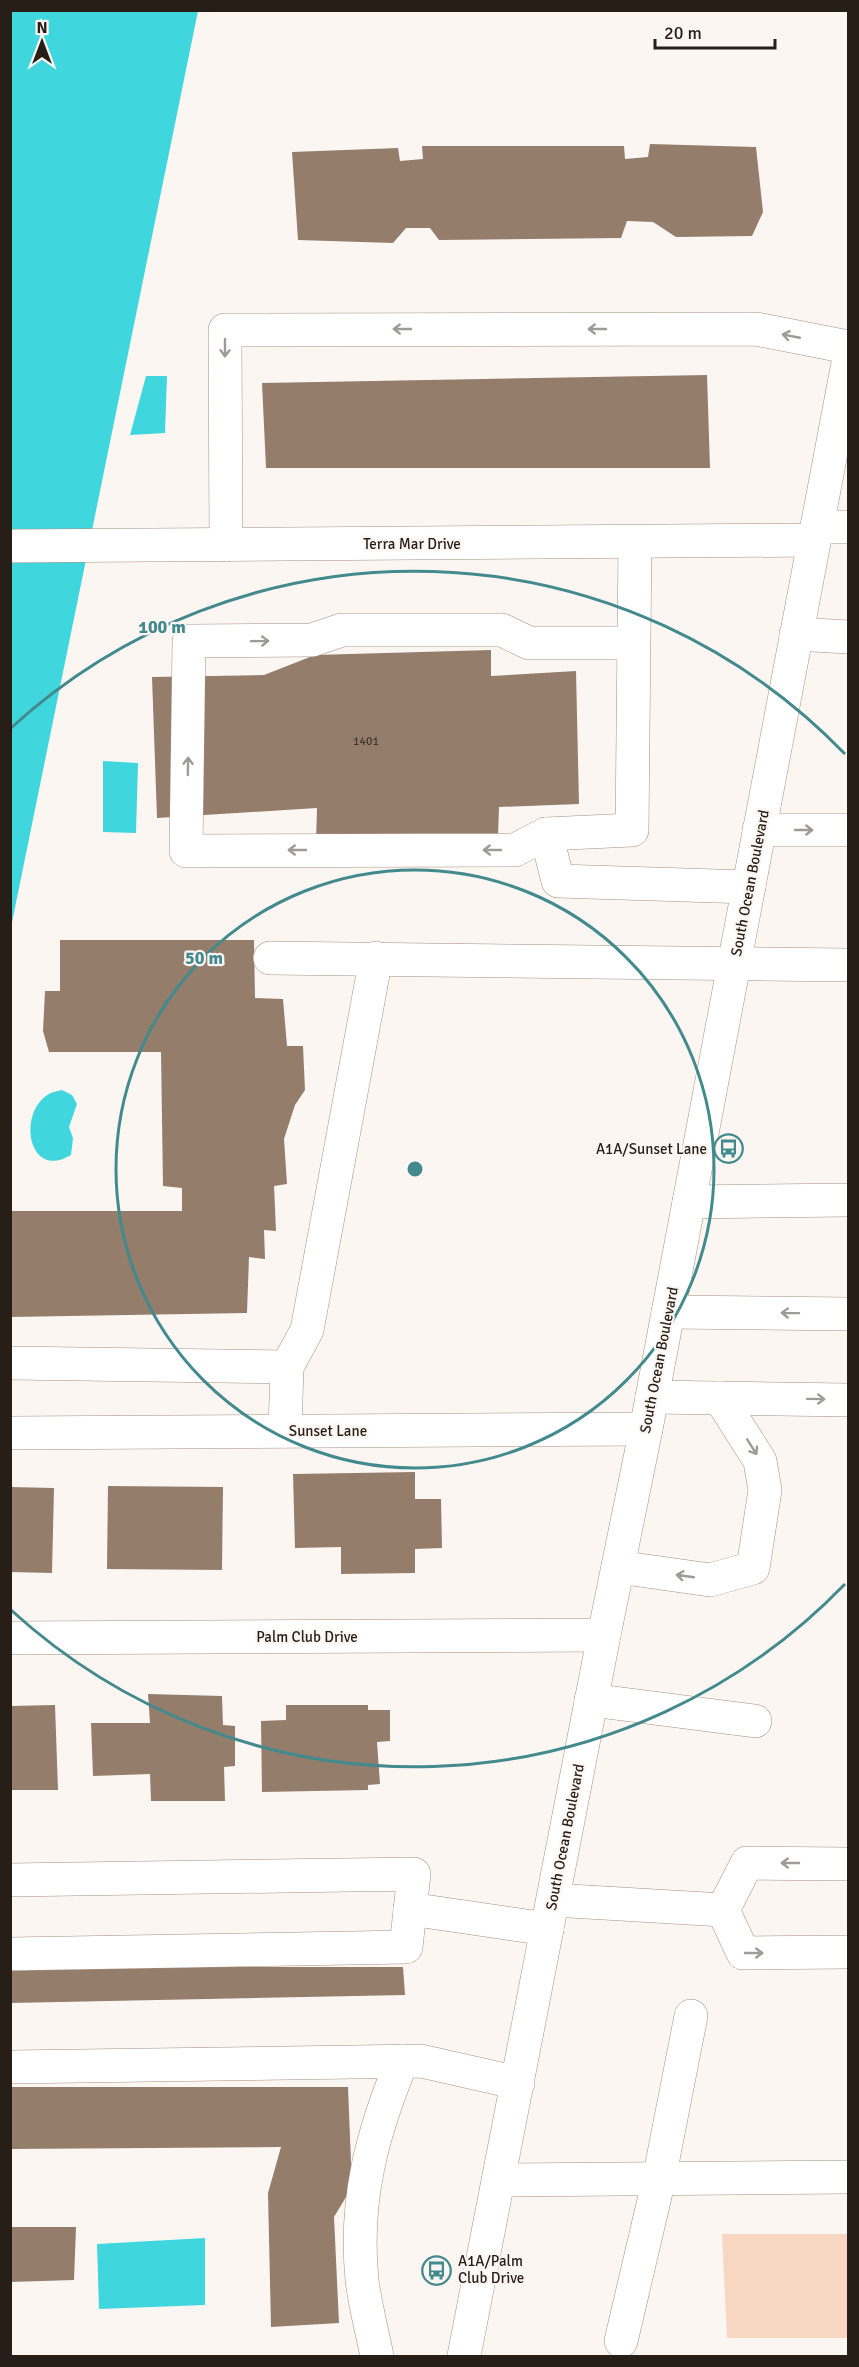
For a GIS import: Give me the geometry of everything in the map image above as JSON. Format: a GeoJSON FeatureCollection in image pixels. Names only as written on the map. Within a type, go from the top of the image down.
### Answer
{"type":"FeatureCollection","features":[{"type":"Feature","properties":{"kind":"main road"},"geometry":{"type":"LineString","coordinates":[[226,545],[225,330],[756,328],[849,347]]}},
{"type":"Feature","properties":{"kind":"main road","name":"South Ocean Boulevard"},"geometry":{"type":"LineString","coordinates":[[464,2356],[646,1429],[796,634],[827,532],[849,363]]}},
{"type":"Feature","properties":{"kind":"main road","name":"Terra Mar Drive"},"geometry":{"type":"LineString","coordinates":[[10,546],[635,542],[827,532]]}},
{"type":"Feature","properties":{"kind":"main road"},"geometry":{"type":"LineString","coordinates":[[634,643],[529,644],[502,630],[342,630],[312,640],[189,641],[186,851],[515,850],[546,834],[632,830],[634,643],[635,542]]}},
{"type":"Feature","properties":{"kind":"main road"},"geometry":{"type":"LineString","coordinates":[[796,634],[849,637]]}},
{"type":"Feature","properties":{"kind":"main road"},"geometry":{"type":"LineString","coordinates":[[759,830],[849,830]]}},
{"type":"Feature","properties":{"kind":"main road"},"geometry":{"type":"LineString","coordinates":[[546,834],[558,881],[748,887]]}},
{"type":"Feature","properties":{"kind":"main road"},"geometry":{"type":"LineString","coordinates":[[270,958],[849,965]]}},
{"type":"Feature","properties":{"kind":"main road"},"geometry":{"type":"LineString","coordinates":[[285,1431],[287,1367],[307,1330],[376,958]]}},
{"type":"Feature","properties":{"kind":"main road"},"geometry":{"type":"LineString","coordinates":[[689,1202],[849,1200]]}},
{"type":"Feature","properties":{"kind":"main road"},"geometry":{"type":"LineString","coordinates":[[668,1312],[849,1314]]}},
{"type":"Feature","properties":{"kind":"main road"},"geometry":{"type":"LineString","coordinates":[[10,1363],[287,1367]]}},
{"type":"Feature","properties":{"kind":"main road"},"geometry":{"type":"LineString","coordinates":[[652,1397],[849,1400]]}},
{"type":"Feature","properties":{"kind":"main road"},"geometry":{"type":"LineString","coordinates":[[618,1567],[710,1580],[753,1568],[765,1490],[760,1461],[720,1398]]}},
{"type":"Feature","properties":{"kind":"main road","name":"Sunset Lane"},"geometry":{"type":"LineString","coordinates":[[10,1432],[646,1429]]}},
{"type":"Feature","properties":{"kind":"main road","name":"Palm Club Drive"},"geometry":{"type":"LineString","coordinates":[[10,1638],[604,1635]]}},
{"type":"Feature","properties":{"kind":"main road"},"geometry":{"type":"LineString","coordinates":[[591,1700],[755,1721]]}},
{"type":"Feature","properties":{"kind":"main road"},"geometry":{"type":"LineString","coordinates":[[723,1910],[747,1863],[849,1864]]}},
{"type":"Feature","properties":{"kind":"main road"},"geometry":{"type":"LineString","coordinates":[[10,1880],[414,1874],[406,1947],[10,1954]]}},
{"type":"Feature","properties":{"kind":"main road"},"geometry":{"type":"LineString","coordinates":[[410,1909],[550,1914],[723,1910]]}},
{"type":"Feature","properties":{"kind":"main road"},"geometry":{"type":"LineString","coordinates":[[723,1910],[743,1953],[849,1952]]}},
{"type":"Feature","properties":{"kind":"main road"},"geometry":{"type":"LineString","coordinates":[[621,2341],[659,2180],[691,2016]]}},
{"type":"Feature","properties":{"kind":"main road"},"geometry":{"type":"LineString","coordinates":[[377,2356],[362,2281],[360,2231],[365,2180],[381,2112],[402,2061]]}},
{"type":"Feature","properties":{"kind":"main road"},"geometry":{"type":"LineString","coordinates":[[10,2067],[421,2061],[518,2083]]}},
{"type":"Feature","properties":{"kind":"main road"},"geometry":{"type":"LineString","coordinates":[[499,2180],[849,2177]]}},
{"type":"Feature","properties":{"kind":"shaded area"},"geometry":{"type":"Polygon","coordinates":[[[722,2234],[848,2234],[848,2338],[727,2338],[722,2234]]]}},
{"type":"Feature","properties":{"kind":"water"},"geometry":{"type":"Polygon","coordinates":[[[11,11],[198,11],[11,927],[11,11]]]}},
{"type":"Feature","properties":{"kind":"water"},"geometry":{"type":"Polygon","coordinates":[[[146,376],[167,376],[165,433],[130,435],[146,376]]]}},
{"type":"Feature","properties":{"kind":"water"},"geometry":{"type":"Polygon","coordinates":[[[103,761],[138,763],[136,833],[103,832],[103,761]]]}},
{"type":"Feature","properties":{"kind":"water"},"geometry":{"type":"Polygon","coordinates":[[[62,1090],[72,1095],[77,1104],[69,1127],[73,1138],[71,1155],[56,1161],[45,1159],[37,1152],[32,1141],[31,1128],[33,1115],[39,1103],[49,1094],[62,1090]]]}},
{"type":"Feature","properties":{"kind":"water"},"geometry":{"type":"Polygon","coordinates":[[[205,2238],[205,2305],[99,2309],[97,2244],[205,2238]]]}},
{"type":"Feature","properties":{"kind":"building"},"geometry":{"type":"Polygon","coordinates":[[[650,144],[756,147],[763,212],[752,236],[676,237],[653,222],[627,221],[621,238],[439,240],[430,228],[406,228],[393,243],[298,240],[292,152],[398,148],[400,161],[423,159],[422,146],[624,146],[625,159],[648,157],[650,144]]]}},
{"type":"Feature","properties":{"kind":"building"},"geometry":{"type":"Polygon","coordinates":[[[707,375],[710,468],[266,468],[262,383],[707,375]]]}},
{"type":"Feature","properties":{"kind":"building"},"geometry":{"type":"Polygon","coordinates":[[[491,650],[491,676],[576,671],[579,804],[499,807],[498,836],[316,841],[317,808],[157,818],[152,677],[264,675],[315,655],[491,650]]]}},
{"type":"Feature","properties":{"kind":"building"},"geometry":{"type":"Polygon","coordinates":[[[60,940],[254,940],[255,998],[283,999],[287,1046],[303,1046],[305,1090],[295,1105],[284,1139],[287,1184],[274,1186],[276,1231],[264,1230],[265,1259],[249,1257],[247,1313],[10,1317],[10,1211],[182,1211],[182,1188],[163,1186],[161,1052],[49,1052],[43,1031],[45,991],[60,991],[60,940]]]}},
{"type":"Feature","properties":{"kind":"building"},"geometry":{"type":"Polygon","coordinates":[[[415,1472],[415,1499],[441,1499],[442,1548],[415,1549],[415,1573],[341,1574],[341,1547],[295,1548],[293,1474],[415,1472]]]}},
{"type":"Feature","properties":{"kind":"building"},"geometry":{"type":"Polygon","coordinates":[[[108,1486],[223,1487],[222,1570],[107,1569],[108,1486]]]}},
{"type":"Feature","properties":{"kind":"building"},"geometry":{"type":"Polygon","coordinates":[[[10,1487],[54,1488],[52,1573],[10,1572],[10,1487]]]}},
{"type":"Feature","properties":{"kind":"building"},"geometry":{"type":"Polygon","coordinates":[[[148,1694],[222,1696],[223,1725],[235,1726],[235,1766],[224,1767],[225,1801],[151,1801],[150,1774],[93,1776],[91,1723],[150,1723],[148,1694]]]}},
{"type":"Feature","properties":{"kind":"building"},"geometry":{"type":"Polygon","coordinates":[[[55,1705],[58,1790],[10,1790],[10,1706],[55,1705]]]}},
{"type":"Feature","properties":{"kind":"building"},"geometry":{"type":"Polygon","coordinates":[[[286,1705],[368,1705],[368,1710],[390,1710],[390,1741],[377,1742],[380,1784],[368,1785],[368,1790],[262,1792],[261,1721],[286,1720],[286,1705]]]}},
{"type":"Feature","properties":{"kind":"building"},"geometry":{"type":"Polygon","coordinates":[[[10,1967],[403,1967],[405,1995],[10,2003],[10,1967]]]}},
{"type":"Feature","properties":{"kind":"building"},"geometry":{"type":"Polygon","coordinates":[[[10,2087],[348,2087],[352,2187],[334,2217],[339,2323],[271,2327],[268,2193],[281,2147],[10,2149],[10,2087]]]}},
{"type":"Feature","properties":{"kind":"building"},"geometry":{"type":"Polygon","coordinates":[[[10,2227],[76,2227],[74,2280],[10,2282],[10,2227]]]}},
{"type":"Feature","properties":{"kind":"place","name":"A1A/Sunset Lane"},"geometry":{"type":"Point","coordinates":[728,1149]}},
{"type":"Feature","properties":{"kind":"place","name":"A1A/Palm Club Drive"},"geometry":{"type":"Point","coordinates":[437,2270]}}]}
